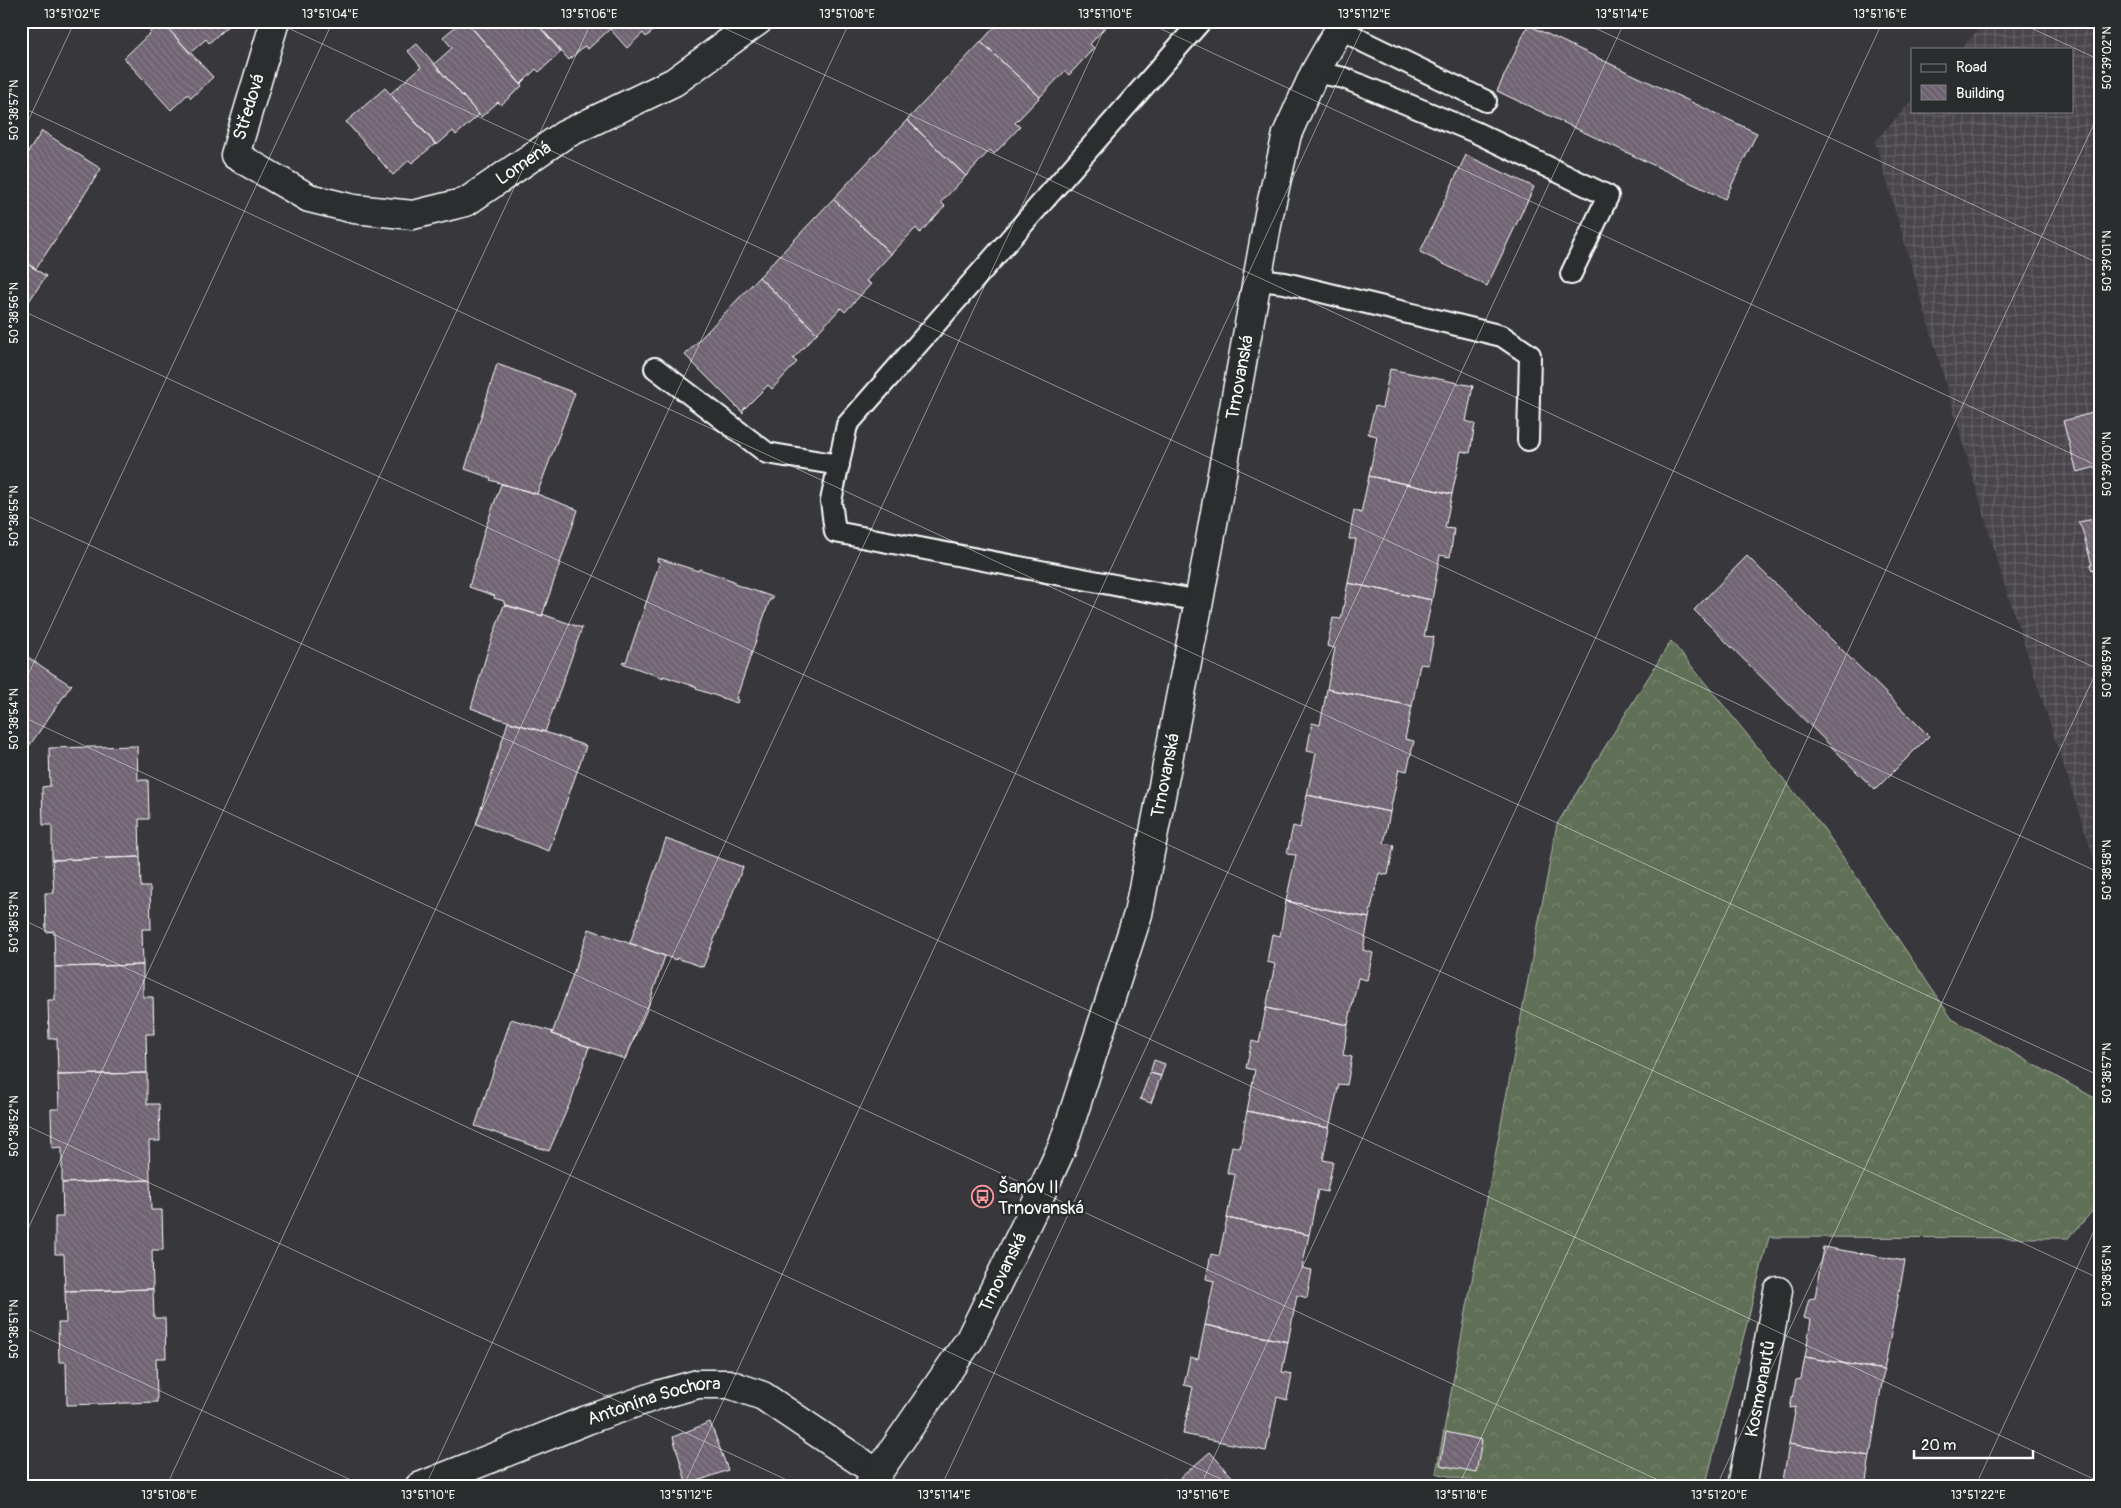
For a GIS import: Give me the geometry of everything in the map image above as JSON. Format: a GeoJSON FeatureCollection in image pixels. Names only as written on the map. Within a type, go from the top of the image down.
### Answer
{"type":"FeatureCollection","features":[{"type":"Feature","properties":{"kind":"street","name":"Středová"},"geometry":{"type":"LineString","coordinates":[[269,176],[235,155],[275,21]]}},
{"type":"Feature","properties":{"kind":"street","name":"Lomená"},"geometry":{"type":"LineString","coordinates":[[269,176],[309,198],[354,209],[413,215],[466,202],[564,135],[674,82],[758,21]]}},
{"type":"Feature","properties":{"kind":"street","name":"Trnovanská"},"geometry":{"type":"LineString","coordinates":[[872,1480],[970,1339],[1063,1145],[1138,914],[1287,134],[1315,72],[1341,24]]}},
{"type":"Feature","properties":{"kind":"street","name":"Kosmonautů"},"geometry":{"type":"LineString","coordinates":[[1742,1487],[1778,1291]]}},
{"type":"Feature","properties":{"kind":"street","name":"Antonína Sochora"},"geometry":{"type":"LineString","coordinates":[[419,1487],[587,1420],[658,1395],[698,1384],[729,1384],[763,1396],[872,1480]]}},
{"type":"Feature","properties":{"kind":"lane"},"geometry":{"type":"LineString","coordinates":[[1199,601],[835,532],[831,500],[847,425],[1201,21]]}},
{"type":"Feature","properties":{"kind":"lane"},"geometry":{"type":"LineString","coordinates":[[1341,24],[1364,42],[1486,101]]}},
{"type":"Feature","properties":{"kind":"lane"},"geometry":{"type":"LineString","coordinates":[[1315,72],[1344,78],[1475,132],[1608,196],[1571,274]]}},
{"type":"Feature","properties":{"kind":"lane"},"geometry":{"type":"LineString","coordinates":[[1258,280],[1284,283],[1502,336],[1530,355],[1528,440]]}},
{"type":"Feature","properties":{"kind":"lane"},"geometry":{"type":"LineString","coordinates":[[655,368],[767,453],[839,466]]}},
{"type":"Feature","properties":{"kind":"shaded area"},"geometry":{"type":"Polygon","coordinates":[[[1986,21],[2100,21],[2100,877],[2001,573],[1875,141],[1911,102],[1911,112],[2074,112],[2074,48],[1962,48],[1986,21]]]}},
{"type":"Feature","properties":{"kind":"green space"},"geometry":{"type":"Polygon","coordinates":[[[1671,641],[1824,829],[1952,1019],[2100,1101],[2100,1202],[2069,1238],[1769,1237],[1705,1487],[1494,1487],[1436,1473],[1557,824],[1671,641]]]}},
{"type":"Feature","properties":{"kind":"building"},"geometry":{"type":"Polygon","coordinates":[[[142,21],[161,21],[213,77],[191,98],[188,94],[171,110],[124,58],[151,32],[142,21]]]}},
{"type":"Feature","properties":{"kind":"building"},"geometry":{"type":"Polygon","coordinates":[[[161,21],[232,22],[209,43],[206,39],[190,53],[161,21]]]}},
{"type":"Feature","properties":{"kind":"building"},"geometry":{"type":"Polygon","coordinates":[[[462,21],[466,21],[522,86],[501,105],[498,102],[481,117],[434,64],[452,48],[443,37],[462,21]]]}},
{"type":"Feature","properties":{"kind":"building"},"geometry":{"type":"Polygon","coordinates":[[[483,21],[535,21],[561,52],[539,72],[536,69],[521,84],[473,29],[483,21]]]}},
{"type":"Feature","properties":{"kind":"building"},"geometry":{"type":"Polygon","coordinates":[[[535,21],[603,21],[610,29],[588,49],[584,46],[569,60],[535,21]]]}},
{"type":"Feature","properties":{"kind":"building"},"geometry":{"type":"Polygon","coordinates":[[[603,21],[664,21],[646,37],[643,33],[627,48],[603,21]]]}},
{"type":"Feature","properties":{"kind":"building"},"geometry":{"type":"Polygon","coordinates":[[[1000,21],[1111,21],[1090,44],[1094,48],[1069,75],[1065,71],[1040,97],[981,42],[1000,21]]]}},
{"type":"Feature","properties":{"kind":"building"},"geometry":{"type":"Polygon","coordinates":[[[1528,25],[1757,133],[1725,199],[1497,91],[1528,25]]]}},
{"type":"Feature","properties":{"kind":"building"},"geometry":{"type":"Polygon","coordinates":[[[981,42],[1040,97],[1015,123],[1020,127],[994,154],[990,150],[966,176],[907,120],[981,42]]]}},
{"type":"Feature","properties":{"kind":"building"},"geometry":{"type":"Polygon","coordinates":[[[417,44],[479,115],[456,135],[453,131],[437,145],[390,94],[421,67],[408,51],[417,44]]]}},
{"type":"Feature","properties":{"kind":"building"},"geometry":{"type":"Polygon","coordinates":[[[385,88],[435,144],[412,163],[409,160],[393,175],[346,122],[385,88]]]}},
{"type":"Feature","properties":{"kind":"building"},"geometry":{"type":"Polygon","coordinates":[[[907,120],[966,176],[941,202],[945,206],[920,233],[916,228],[891,254],[833,199],[907,120]]]}},
{"type":"Feature","properties":{"kind":"building"},"geometry":{"type":"Polygon","coordinates":[[[42,131],[101,169],[36,269],[21,260],[21,163],[42,131]]]}},
{"type":"Feature","properties":{"kind":"building"},"geometry":{"type":"Polygon","coordinates":[[[1466,155],[1534,187],[1487,286],[1420,252],[1466,155]]]}},
{"type":"Feature","properties":{"kind":"building"},"geometry":{"type":"Polygon","coordinates":[[[833,199],[891,254],[866,281],[871,284],[845,312],[841,308],[817,333],[759,277],[833,199]]]}},
{"type":"Feature","properties":{"kind":"building"},"geometry":{"type":"Polygon","coordinates":[[[21,260],[46,276],[21,313],[21,260]]]}},
{"type":"Feature","properties":{"kind":"building"},"geometry":{"type":"Polygon","coordinates":[[[759,277],[817,333],[793,359],[797,362],[772,389],[768,385],[743,410],[743,413],[685,355],[759,277]]]}},
{"type":"Feature","properties":{"kind":"building"},"geometry":{"type":"Polygon","coordinates":[[[497,364],[575,393],[537,494],[490,480],[491,478],[465,469],[497,364]]]}},
{"type":"Feature","properties":{"kind":"building"},"geometry":{"type":"Polygon","coordinates":[[[1390,369],[1473,386],[1466,421],[1475,424],[1470,453],[1461,451],[1452,494],[1369,476],[1377,436],[1368,434],[1375,406],[1382,408],[1390,369]]]}},
{"type":"Feature","properties":{"kind":"building"},"geometry":{"type":"Polygon","coordinates":[[[2100,411],[2100,466],[2077,472],[2063,421],[2100,411]]]}},
{"type":"Feature","properties":{"kind":"building"},"geometry":{"type":"Polygon","coordinates":[[[1369,476],[1452,494],[1445,528],[1454,529],[1450,557],[1440,555],[1432,600],[1348,583],[1356,539],[1349,539],[1354,510],[1361,513],[1369,476]]]}},
{"type":"Feature","properties":{"kind":"building"},"geometry":{"type":"Polygon","coordinates":[[[501,484],[537,494],[578,510],[542,616],[504,604],[504,601],[494,598],[495,596],[469,587],[484,532],[501,484]]]}},
{"type":"Feature","properties":{"kind":"building"},"geometry":{"type":"Polygon","coordinates":[[[2100,518],[2100,592],[2090,565],[2092,565],[2082,529],[2078,522],[2100,518]]]}},
{"type":"Feature","properties":{"kind":"building"},"geometry":{"type":"Polygon","coordinates":[[[1747,556],[1929,736],[1875,790],[1694,610],[1747,556]]]}},
{"type":"Feature","properties":{"kind":"building"},"geometry":{"type":"Polygon","coordinates":[[[658,558],[698,571],[699,569],[734,581],[734,584],[773,597],[772,600],[770,599],[736,699],[738,700],[737,703],[696,689],[697,687],[663,676],[663,678],[622,663],[623,661],[626,662],[660,562],[657,561],[658,558]]]}},
{"type":"Feature","properties":{"kind":"building"},"geometry":{"type":"Polygon","coordinates":[[[1348,583],[1432,600],[1424,636],[1434,637],[1428,665],[1420,664],[1412,706],[1327,689],[1335,648],[1327,646],[1333,618],[1341,619],[1348,583]]]}},
{"type":"Feature","properties":{"kind":"building"},"geometry":{"type":"Polygon","coordinates":[[[504,605],[542,616],[542,614],[582,628],[545,732],[471,708],[487,653],[504,605]]]}},
{"type":"Feature","properties":{"kind":"building"},"geometry":{"type":"Polygon","coordinates":[[[21,641],[28,646],[23,654],[70,685],[72,684],[25,752],[21,750],[21,641]]]}},
{"type":"Feature","properties":{"kind":"building"},"geometry":{"type":"Polygon","coordinates":[[[1327,689],[1412,706],[1405,739],[1414,741],[1407,771],[1399,769],[1390,812],[1307,795],[1316,753],[1307,751],[1312,723],[1320,725],[1327,689]]]}},
{"type":"Feature","properties":{"kind":"building"},"geometry":{"type":"Polygon","coordinates":[[[508,722],[586,746],[549,851],[476,824],[508,722]]]}},
{"type":"Feature","properties":{"kind":"building"},"geometry":{"type":"Polygon","coordinates":[[[137,746],[138,780],[148,780],[149,819],[139,819],[140,857],[52,860],[52,825],[43,825],[42,787],[50,786],[49,748],[137,746]]]}},
{"type":"Feature","properties":{"kind":"building"},"geometry":{"type":"Polygon","coordinates":[[[1307,795],[1390,812],[1384,843],[1394,845],[1388,875],[1379,873],[1369,918],[1286,901],[1296,855],[1287,854],[1293,826],[1300,828],[1307,795]]]}},
{"type":"Feature","properties":{"kind":"building"},"geometry":{"type":"Polygon","coordinates":[[[666,839],[743,867],[703,967],[676,958],[676,960],[630,943],[666,839]]]}},
{"type":"Feature","properties":{"kind":"building"},"geometry":{"type":"Polygon","coordinates":[[[140,857],[141,887],[150,887],[151,929],[142,929],[143,965],[55,967],[54,931],[46,932],[45,893],[54,893],[52,860],[140,857]]]}},
{"type":"Feature","properties":{"kind":"building"},"geometry":{"type":"Polygon","coordinates":[[[1286,901],[1369,918],[1363,950],[1373,953],[1367,980],[1358,978],[1348,1025],[1266,1008],[1275,964],[1267,962],[1272,934],[1280,936],[1286,901]]]}},
{"type":"Feature","properties":{"kind":"building"},"geometry":{"type":"Polygon","coordinates":[[[589,929],[665,956],[648,1007],[625,1059],[552,1034],[589,929]]]}},
{"type":"Feature","properties":{"kind":"building"},"geometry":{"type":"Polygon","coordinates":[[[143,965],[143,997],[153,997],[154,1034],[146,1034],[147,1073],[58,1075],[57,1038],[49,1039],[48,1000],[55,1000],[55,967],[143,965]]]}},
{"type":"Feature","properties":{"kind":"building"},"geometry":{"type":"Polygon","coordinates":[[[1266,1008],[1348,1025],[1343,1055],[1352,1057],[1347,1085],[1339,1084],[1329,1128],[1247,1111],[1255,1070],[1246,1068],[1252,1041],[1259,1043],[1266,1008]]]}},
{"type":"Feature","properties":{"kind":"building"},"geometry":{"type":"Polygon","coordinates":[[[511,1019],[553,1032],[552,1034],[589,1047],[572,1098],[549,1151],[475,1126],[511,1019]]]}},
{"type":"Feature","properties":{"kind":"building"},"geometry":{"type":"Polygon","coordinates":[[[1154,1060],[1165,1064],[1161,1076],[1150,1073],[1154,1060]]]}},
{"type":"Feature","properties":{"kind":"building"},"geometry":{"type":"Polygon","coordinates":[[[147,1073],[147,1104],[159,1104],[160,1141],[149,1141],[150,1180],[62,1183],[62,1147],[52,1148],[51,1109],[59,1109],[58,1075],[147,1073]]]}},
{"type":"Feature","properties":{"kind":"building"},"geometry":{"type":"Polygon","coordinates":[[[1150,1073],[1161,1076],[1151,1103],[1140,1099],[1150,1073]]]}},
{"type":"Feature","properties":{"kind":"building"},"geometry":{"type":"Polygon","coordinates":[[[1247,1111],[1329,1128],[1323,1160],[1333,1162],[1327,1192],[1318,1190],[1309,1235],[1227,1218],[1235,1175],[1227,1173],[1232,1146],[1240,1148],[1247,1111]]]}},
{"type":"Feature","properties":{"kind":"building"},"geometry":{"type":"Polygon","coordinates":[[[150,1180],[151,1210],[162,1210],[163,1250],[152,1250],[153,1289],[65,1291],[64,1254],[55,1254],[55,1217],[63,1217],[62,1183],[150,1180]]]}},
{"type":"Feature","properties":{"kind":"building"},"geometry":{"type":"Polygon","coordinates":[[[1227,1218],[1309,1235],[1302,1268],[1312,1270],[1307,1298],[1297,1295],[1288,1342],[1205,1325],[1214,1281],[1206,1279],[1211,1254],[1219,1256],[1227,1218]]]}},
{"type":"Feature","properties":{"kind":"building"},"geometry":{"type":"Polygon","coordinates":[[[1823,1247],[1905,1261],[1884,1370],[1805,1357],[1811,1320],[1804,1318],[1809,1299],[1815,1298],[1823,1247]]]}},
{"type":"Feature","properties":{"kind":"building"},"geometry":{"type":"Polygon","coordinates":[[[153,1289],[154,1318],[165,1318],[166,1358],[156,1358],[157,1402],[67,1405],[66,1362],[59,1362],[58,1323],[66,1323],[65,1291],[153,1289]]]}},
{"type":"Feature","properties":{"kind":"building"},"geometry":{"type":"Polygon","coordinates":[[[1205,1325],[1288,1342],[1282,1372],[1292,1374],[1287,1400],[1277,1397],[1266,1451],[1183,1434],[1193,1387],[1184,1385],[1190,1357],[1198,1359],[1205,1325]]]}},
{"type":"Feature","properties":{"kind":"building"},"geometry":{"type":"Polygon","coordinates":[[[1805,1357],[1884,1370],[1870,1456],[1789,1444],[1796,1407],[1790,1408],[1796,1380],[1801,1379],[1805,1357]]]}},
{"type":"Feature","properties":{"kind":"building"},"geometry":{"type":"Polygon","coordinates":[[[710,1422],[728,1470],[687,1485],[673,1437],[710,1422]]]}},
{"type":"Feature","properties":{"kind":"building"},"geometry":{"type":"Polygon","coordinates":[[[1446,1432],[1482,1440],[1476,1472],[1440,1465],[1446,1432]]]}},
{"type":"Feature","properties":{"kind":"building"},"geometry":{"type":"Polygon","coordinates":[[[1789,1444],[1870,1456],[1865,1487],[1782,1487],[1789,1444]]]}},
{"type":"Feature","properties":{"kind":"building"},"geometry":{"type":"Polygon","coordinates":[[[1210,1452],[1241,1487],[1154,1487],[1164,1478],[1171,1486],[1210,1452]]]}},
{"type":"Feature","properties":{"kind":"place","name":"Šanov II Trnovanská"},"geometry":{"type":"Point","coordinates":[982,1197]}}]}
